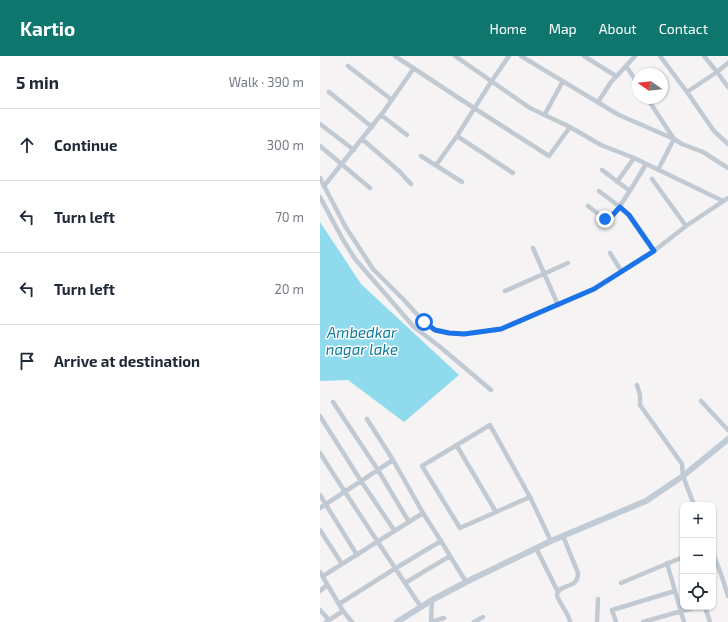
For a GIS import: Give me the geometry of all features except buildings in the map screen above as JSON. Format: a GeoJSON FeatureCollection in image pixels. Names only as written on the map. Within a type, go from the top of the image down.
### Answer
{"type":"FeatureCollection","features":[{"type":"Feature","properties":{"kind":"street"},"geometry":{"type":"LineString","coordinates":[[395,56],[550,156],[570,127]]}},
{"type":"Feature","properties":{"kind":"street"},"geometry":{"type":"LineString","coordinates":[[455,56],[530,108],[545,114],[601,144],[634,158],[723,201]]}},
{"type":"Feature","properties":{"kind":"street"},"geometry":{"type":"LineString","coordinates":[[436,165],[457,136],[509,56]]}},
{"type":"Feature","properties":{"kind":"street"},"geometry":{"type":"LineString","coordinates":[[521,56],[618,115],[703,152],[728,168]]}},
{"type":"Feature","properties":{"kind":"street"},"geometry":{"type":"LineString","coordinates":[[584,56],[616,76]]}},
{"type":"Feature","properties":{"kind":"street"},"geometry":{"type":"LineString","coordinates":[[598,102],[616,76],[635,56]]}},
{"type":"Feature","properties":{"kind":"street"},"geometry":{"type":"LineString","coordinates":[[660,56],[714,130],[728,144]]}},
{"type":"Feature","properties":{"kind":"street"},"geometry":{"type":"LineString","coordinates":[[704,56],[728,87]]}},
{"type":"Feature","properties":{"kind":"street"},"geometry":{"type":"LineString","coordinates":[[687,92],[728,63]]}},
{"type":"Feature","properties":{"kind":"street"},"geometry":{"type":"LineString","coordinates":[[348,66],[392,100]]}},
{"type":"Feature","properties":{"kind":"street"},"geometry":{"type":"LineString","coordinates":[[626,66],[632,75]]}},
{"type":"Feature","properties":{"kind":"street"},"geometry":{"type":"LineString","coordinates":[[324,186],[372,127],[414,68]]}},
{"type":"Feature","properties":{"kind":"street"},"geometry":{"type":"LineString","coordinates":[[545,114],[563,81]]}},
{"type":"Feature","properties":{"kind":"street"},"geometry":{"type":"LineString","coordinates":[[329,92],[372,127]]}},
{"type":"Feature","properties":{"kind":"street"},"geometry":{"type":"LineString","coordinates":[[651,104],[674,139]]}},
{"type":"Feature","properties":{"kind":"street"},"geometry":{"type":"LineString","coordinates":[[381,115],[407,135]]}},
{"type":"Feature","properties":{"kind":"street"},"geometry":{"type":"LineString","coordinates":[[320,124],[354,150]]}},
{"type":"Feature","properties":{"kind":"street"},"geometry":{"type":"LineString","coordinates":[[457,136],[513,173]]}},
{"type":"Feature","properties":{"kind":"street"},"geometry":{"type":"LineString","coordinates":[[362,139],[399,171],[411,184]]}},
{"type":"Feature","properties":{"kind":"street"},"geometry":{"type":"LineString","coordinates":[[658,170],[674,139]]}},
{"type":"Feature","properties":{"kind":"street"},"geometry":{"type":"LineString","coordinates":[[320,146],[370,188]]}},
{"type":"Feature","properties":{"kind":"street"},"geometry":{"type":"LineString","coordinates":[[421,156],[462,182]]}},
{"type":"Feature","properties":{"kind":"street"},"geometry":{"type":"LineString","coordinates":[[617,182],[634,158]]}},
{"type":"Feature","properties":{"kind":"street"},"geometry":{"type":"LineString","coordinates":[[588,206],[605,219],[610,218],[620,207],[646,164]]}},
{"type":"Feature","properties":{"kind":"street"},"geometry":{"type":"LineString","coordinates":[[602,170],[630,191]]}},
{"type":"Feature","properties":{"kind":"street"},"geometry":{"type":"LineString","coordinates":[[320,178],[345,226],[373,268],[424,322],[435,330],[464,334],[501,329],[594,289],[654,251],[686,226],[728,198]]}},
{"type":"Feature","properties":{"kind":"street"},"geometry":{"type":"LineString","coordinates":[[652,179],[686,226]]}},
{"type":"Feature","properties":{"kind":"street"},"geometry":{"type":"LineString","coordinates":[[599,191],[629,215],[654,251]]}},
{"type":"Feature","properties":{"kind":"street"},"geometry":{"type":"LineString","coordinates":[[320,197],[355,259],[414,327],[491,390]]}},
{"type":"Feature","properties":{"kind":"street"},"geometry":{"type":"LineString","coordinates":[[533,248],[558,305]]}},
{"type":"Feature","properties":{"kind":"street"},"geometry":{"type":"LineString","coordinates":[[610,253],[622,272]]}},
{"type":"Feature","properties":{"kind":"street"},"geometry":{"type":"LineString","coordinates":[[505,291],[568,263]]}},
{"type":"Feature","properties":{"kind":"street"},"geometry":{"type":"LineString","coordinates":[[637,385],[640,395],[640,405],[682,464],[683,476],[693,502]]}},
{"type":"Feature","properties":{"kind":"street"},"geometry":{"type":"LineString","coordinates":[[701,401],[728,430]]}},
{"type":"Feature","properties":{"kind":"street"},"geometry":{"type":"LineString","coordinates":[[333,402],[378,470],[409,522]]}},
{"type":"Feature","properties":{"kind":"street"},"geometry":{"type":"LineString","coordinates":[[320,416],[394,530]]}},
{"type":"Feature","properties":{"kind":"street"},"geometry":{"type":"LineString","coordinates":[[367,419],[466,582]]}},
{"type":"Feature","properties":{"kind":"street"},"geometry":{"type":"LineString","coordinates":[[530,497],[460,528],[422,466],[490,425],[530,497],[551,541]]}},
{"type":"Feature","properties":{"kind":"street"},"geometry":{"type":"LineString","coordinates":[[397,622],[404,620],[421,606],[432,600],[536,548],[646,502],[683,476],[728,439]]}},
{"type":"Feature","properties":{"kind":"street"},"geometry":{"type":"LineString","coordinates":[[457,446],[496,512]]}},
{"type":"Feature","properties":{"kind":"street"},"geometry":{"type":"LineString","coordinates":[[320,453],[421,606]]}},
{"type":"Feature","properties":{"kind":"street"},"geometry":{"type":"LineString","coordinates":[[320,508],[392,460]]}},
{"type":"Feature","properties":{"kind":"street"},"geometry":{"type":"LineString","coordinates":[[320,495],[357,555]]}},
{"type":"Feature","properties":{"kind":"street"},"geometry":{"type":"LineString","coordinates":[[352,622],[321,574],[342,564],[423,513]]}},
{"type":"Feature","properties":{"kind":"street"},"geometry":{"type":"LineString","coordinates":[[320,530],[342,564]]}},
{"type":"Feature","properties":{"kind":"street"},"geometry":{"type":"LineString","coordinates":[[558,592],[560,589],[574,584],[578,578],[578,573],[563,536]]}},
{"type":"Feature","properties":{"kind":"street"},"geometry":{"type":"LineString","coordinates":[[339,604],[441,541]]}},
{"type":"Feature","properties":{"kind":"street"},"geometry":{"type":"LineString","coordinates":[[536,548],[558,592],[558,598],[570,618],[570,622]]}},
{"type":"Feature","properties":{"kind":"street"},"geometry":{"type":"LineString","coordinates":[[405,583],[450,556]]}},
{"type":"Feature","properties":{"kind":"street"},"geometry":{"type":"LineString","coordinates":[[620,583],[680,558]]}},
{"type":"Feature","properties":{"kind":"street"},"geometry":{"type":"LineString","coordinates":[[716,561],[728,596]]}},
{"type":"Feature","properties":{"kind":"street"},"geometry":{"type":"LineString","coordinates":[[667,563],[684,622]]}},
{"type":"Feature","properties":{"kind":"street"},"geometry":{"type":"LineString","coordinates":[[722,577],[728,575]]}},
{"type":"Feature","properties":{"kind":"street"},"geometry":{"type":"LineString","coordinates":[[320,591],[327,585]]}},
{"type":"Feature","properties":{"kind":"street"},"geometry":{"type":"LineString","coordinates":[[616,622],[612,610],[675,591]]}},
{"type":"Feature","properties":{"kind":"street"},"geometry":{"type":"LineString","coordinates":[[597,622],[598,599]]}},
{"type":"Feature","properties":{"kind":"street"},"geometry":{"type":"LineString","coordinates":[[432,600],[431,622],[444,618]]}},
{"type":"Feature","properties":{"kind":"street"},"geometry":{"type":"LineString","coordinates":[[320,610],[328,621],[343,610]]}},
{"type":"Feature","properties":{"kind":"street"},"geometry":{"type":"LineString","coordinates":[[643,622],[685,610]]}},
{"type":"Feature","properties":{"kind":"street"},"geometry":{"type":"LineString","coordinates":[[706,610],[710,622]]}},
{"type":"Feature","properties":{"kind":"street"},"geometry":{"type":"LineString","coordinates":[[474,622],[483,617]]}},
{"type":"Feature","properties":{"kind":"water","name":"Ambedkar nagar lake"},"geometry":{"type":"Polygon","coordinates":[[[320,222],[361,284],[459,375],[404,422],[348,380],[320,381],[320,222]]]}},
{"type":"Feature","properties":{"kind":"route"},"geometry":{"type":"LineString","coordinates":[[424,322],[435,330],[449,333],[464,334],[501,329],[594,289],[654,251],[629,215],[620,207],[610,218],[605,219]]}}]}
